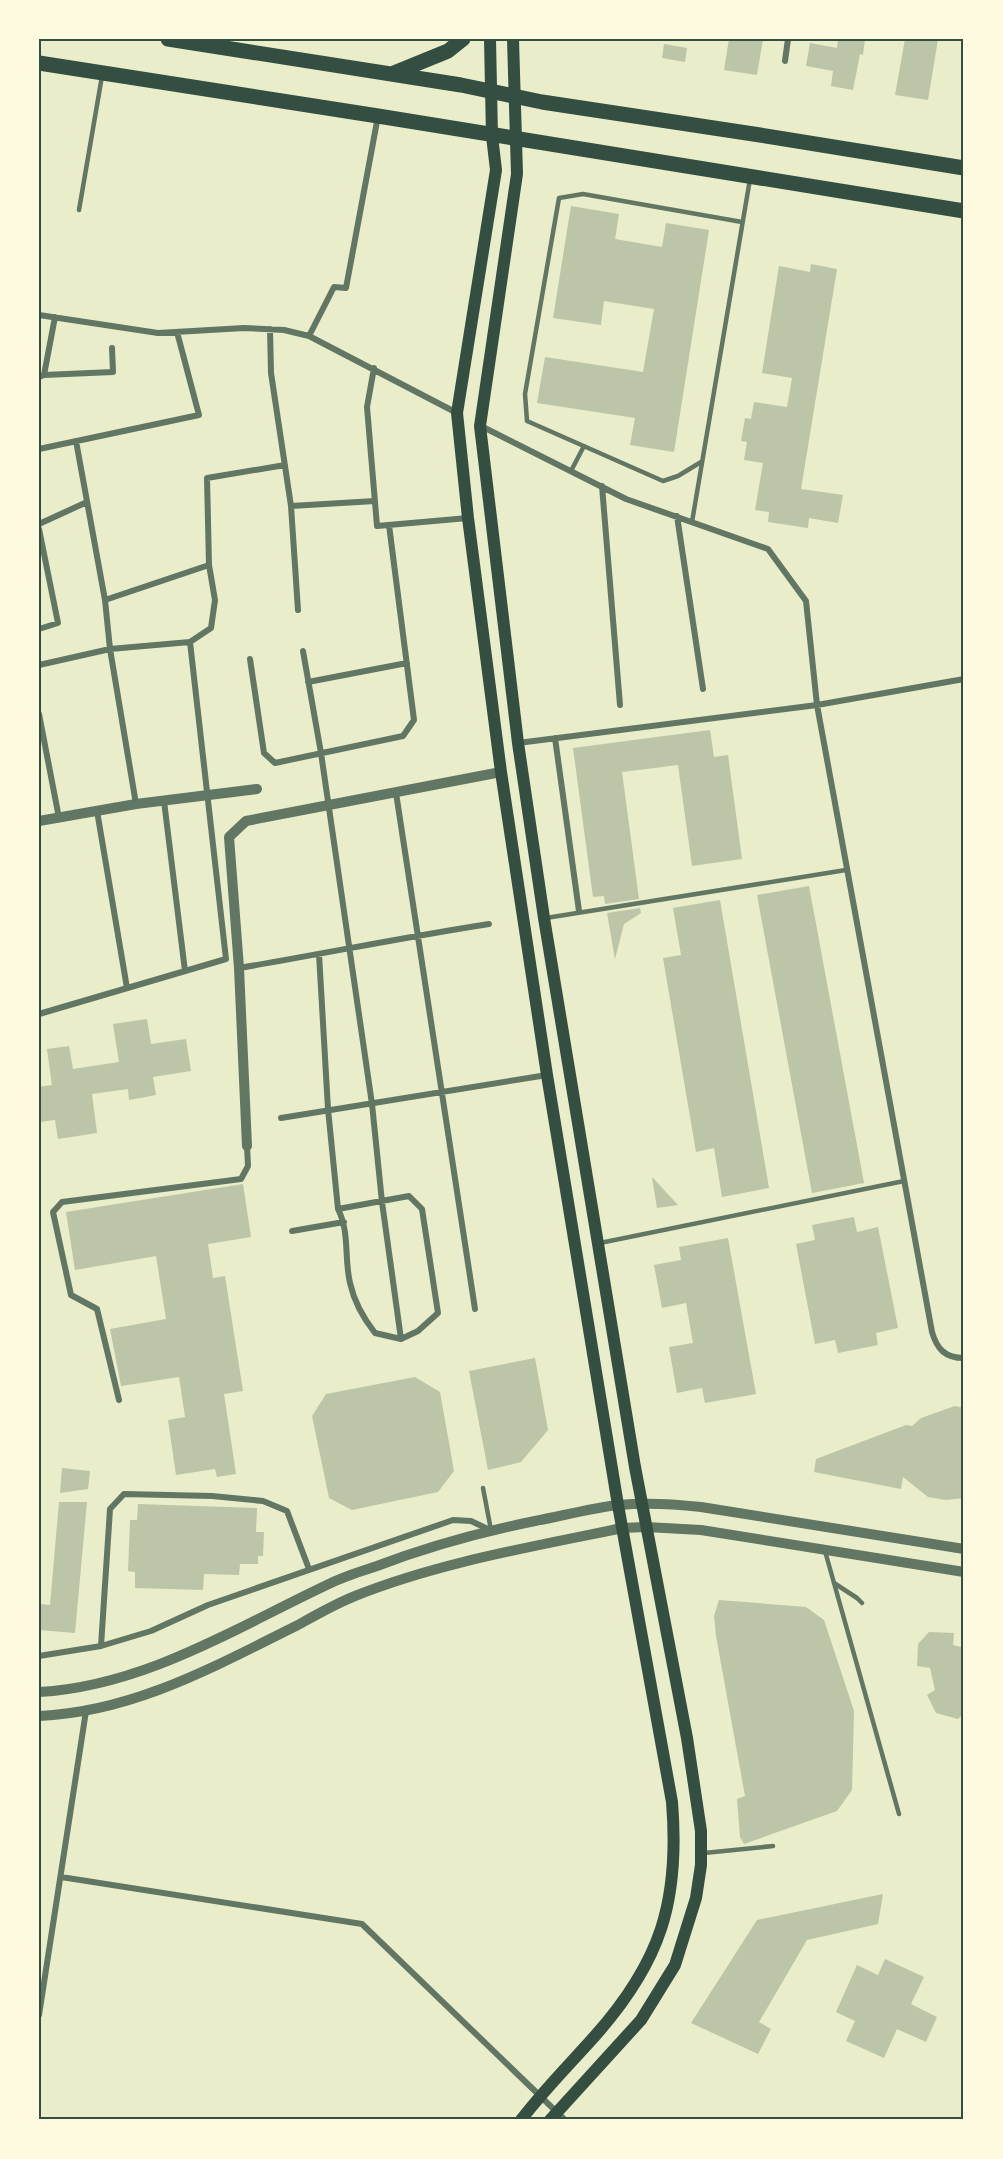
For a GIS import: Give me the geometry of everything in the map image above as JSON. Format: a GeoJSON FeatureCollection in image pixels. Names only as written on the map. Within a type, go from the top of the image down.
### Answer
{"type":"FeatureCollection","features":[{"type":"Feature","properties":{"kind":"main road"},"geometry":{"type":"LineString","coordinates":[[168,39],[391,74],[513,97],[964,168]]}},
{"type":"Feature","properties":{"kind":"main road"},"geometry":{"type":"LineString","coordinates":[[391,74],[448,51],[463,39]]}},
{"type":"Feature","properties":{"kind":"main road"},"geometry":{"type":"LineString","coordinates":[[490,39],[492,136],[496,170],[458,413],[468,518],[501,772],[547,1075],[618,1505],[672,1802],[675,1840],[674,1873],[666,1913],[646,1966],[616,2011],[521,2120]]}},
{"type":"Feature","properties":{"kind":"main road"},"geometry":{"type":"LineString","coordinates":[[513,39],[516,174],[480,426],[518,743],[544,918],[597,1244],[646,1527],[697,1795],[701,1831],[696,1898],[675,1965],[641,2020],[557,2117]]}},
{"type":"Feature","properties":{"kind":"main road"},"geometry":{"type":"LineString","coordinates":[[39,63],[964,211]]}},
{"type":"Feature","properties":{"kind":"street"},"geometry":{"type":"LineString","coordinates":[[785,61],[788,39]]}},
{"type":"Feature","properties":{"kind":"street"},"geometry":{"type":"LineString","coordinates":[[309,336],[334,287],[346,288],[378,116]]}},
{"type":"Feature","properties":{"kind":"street"},"geometry":{"type":"LineString","coordinates":[[39,315],[158,333],[244,328],[284,330],[309,336],[458,413]]}},
{"type":"Feature","properties":{"kind":"street"},"geometry":{"type":"LineString","coordinates":[[55,317],[41,376],[112,372],[112,348]]}},
{"type":"Feature","properties":{"kind":"street"},"geometry":{"type":"LineString","coordinates":[[270,329],[271,374],[291,506],[298,610]]}},
{"type":"Feature","properties":{"kind":"street"},"geometry":{"type":"LineString","coordinates":[[39,449],[199,415],[177,332]]}},
{"type":"Feature","properties":{"kind":"street"},"geometry":{"type":"LineString","coordinates":[[374,368],[367,407],[377,526],[468,518]]}},
{"type":"Feature","properties":{"kind":"street"},"geometry":{"type":"LineString","coordinates":[[480,426],[626,499],[768,549],[806,601],[817,705],[935,1342],[940,1351],[948,1356],[964,1358]]}},
{"type":"Feature","properties":{"kind":"street"},"geometry":{"type":"LineString","coordinates":[[76,441],[105,600],[110,649],[136,804]]}},
{"type":"Feature","properties":{"kind":"street"},"geometry":{"type":"LineString","coordinates":[[39,665],[110,649],[189,642],[212,628],[215,600],[208,565],[207,478],[285,465]]}},
{"type":"Feature","properties":{"kind":"street"},"geometry":{"type":"LineString","coordinates":[[602,486],[620,705]]}},
{"type":"Feature","properties":{"kind":"street"},"geometry":{"type":"LineString","coordinates":[[291,506],[375,501]]}},
{"type":"Feature","properties":{"kind":"street"},"geometry":{"type":"LineString","coordinates":[[39,629],[58,623],[39,527],[87,502]]}},
{"type":"Feature","properties":{"kind":"street"},"geometry":{"type":"LineString","coordinates":[[676,516],[703,689]]}},
{"type":"Feature","properties":{"kind":"street"},"geometry":{"type":"LineString","coordinates":[[250,659],[264,753],[275,763],[403,736],[414,720],[388,525]]}},
{"type":"Feature","properties":{"kind":"street"},"geometry":{"type":"LineString","coordinates":[[105,600],[208,565]]}},
{"type":"Feature","properties":{"kind":"street"},"geometry":{"type":"LineString","coordinates":[[39,1014],[226,959],[189,642]]}},
{"type":"Feature","properties":{"kind":"street"},"geometry":{"type":"LineString","coordinates":[[303,651],[321,753],[372,1104],[382,1202],[401,1339]]}},
{"type":"Feature","properties":{"kind":"street"},"geometry":{"type":"LineString","coordinates":[[308,682],[407,663]]}},
{"type":"Feature","properties":{"kind":"street"},"geometry":{"type":"LineString","coordinates":[[518,743],[817,705],[964,679]]}},
{"type":"Feature","properties":{"kind":"street"},"geometry":{"type":"LineString","coordinates":[[39,714],[59,818]]}},
{"type":"Feature","properties":{"kind":"street"},"geometry":{"type":"LineString","coordinates":[[555,738],[579,911]]}},
{"type":"Feature","properties":{"kind":"street"},"geometry":{"type":"LineString","coordinates":[[119,1400],[97,1309],[71,1295],[53,1212],[62,1202],[241,1179],[248,1166],[239,968],[229,837],[246,821],[501,772]]}},
{"type":"Feature","properties":{"kind":"street"},"geometry":{"type":"LineString","coordinates":[[39,821],[136,804],[257,789]]}},
{"type":"Feature","properties":{"kind":"street"},"geometry":{"type":"LineString","coordinates":[[396,792],[475,1309]]}},
{"type":"Feature","properties":{"kind":"street"},"geometry":{"type":"LineString","coordinates":[[164,801],[185,971]]}},
{"type":"Feature","properties":{"kind":"street"},"geometry":{"type":"LineString","coordinates":[[97,811],[127,988]]}},
{"type":"Feature","properties":{"kind":"street"},"geometry":{"type":"LineString","coordinates":[[239,968],[489,924]]}},
{"type":"Feature","properties":{"kind":"street"},"geometry":{"type":"LineString","coordinates":[[319,954],[328,1109],[338,1209],[344,1222],[350,1284],[364,1318],[375,1333],[401,1339],[418,1331],[438,1313],[422,1209],[409,1196],[338,1209]]}},
{"type":"Feature","properties":{"kind":"street"},"geometry":{"type":"LineString","coordinates":[[281,1118],[547,1075]]}},
{"type":"Feature","properties":{"kind":"street"},"geometry":{"type":"LineString","coordinates":[[292,1231],[344,1222]]}},
{"type":"Feature","properties":{"kind":"street"},"geometry":{"type":"LineString","coordinates":[[101,1646],[110,1509],[124,1494],[212,1496],[271,1504],[286,1511],[309,1569]]}},
{"type":"Feature","properties":{"kind":"street"},"geometry":{"type":"LineString","coordinates":[[39,1692],[70,1690],[100,1684],[146,1669],[190,1652],[333,1582],[428,1547],[491,1530],[618,1505],[667,1503],[701,1507],[964,1548]]}},
{"type":"Feature","properties":{"kind":"street"},"geometry":{"type":"LineString","coordinates":[[39,1656],[101,1646],[152,1631],[207,1605],[453,1520],[471,1521],[491,1530]]}},
{"type":"Feature","properties":{"kind":"street"},"geometry":{"type":"LineString","coordinates":[[39,1716],[86,1711],[156,1692],[205,1671],[353,1597],[398,1580],[439,1567],[622,1528],[701,1530],[964,1572]]}},
{"type":"Feature","properties":{"kind":"street"},"geometry":{"type":"LineString","coordinates":[[39,2015],[86,1711]]}},
{"type":"Feature","properties":{"kind":"street"},"geometry":{"type":"LineString","coordinates":[[61,1877],[362,1924],[540,2096],[557,2117]]}},
{"type":"Feature","properties":{"kind":"lane"},"geometry":{"type":"LineString","coordinates":[[79,210],[102,73]]}},
{"type":"Feature","properties":{"kind":"lane"},"geometry":{"type":"LineString","coordinates":[[692,522],[750,176]]}},
{"type":"Feature","properties":{"kind":"lane"},"geometry":{"type":"LineString","coordinates":[[701,462],[678,476],[663,481],[527,421],[525,394],[559,198],[583,194],[742,222]]}},
{"type":"Feature","properties":{"kind":"lane"},"geometry":{"type":"LineString","coordinates":[[571,471],[584,446]]}},
{"type":"Feature","properties":{"kind":"lane"},"geometry":{"type":"LineString","coordinates":[[544,918],[846,870]]}},
{"type":"Feature","properties":{"kind":"lane"},"geometry":{"type":"LineString","coordinates":[[597,1244],[904,1181]]}},
{"type":"Feature","properties":{"kind":"lane"},"geometry":{"type":"LineString","coordinates":[[483,1488],[491,1530]]}},
{"type":"Feature","properties":{"kind":"lane"},"geometry":{"type":"LineString","coordinates":[[825,1549],[899,1814]]}},
{"type":"Feature","properties":{"kind":"lane"},"geometry":{"type":"LineString","coordinates":[[834,1583],[862,1603]]}},
{"type":"Feature","properties":{"kind":"lane"},"geometry":{"type":"LineString","coordinates":[[701,1854],[773,1846]]}},
{"type":"Feature","properties":{"kind":"building"},"geometry":{"type":"Polygon","coordinates":[[[729,39],[763,39],[757,75],[724,70],[729,39]]]}},
{"type":"Feature","properties":{"kind":"building"},"geometry":{"type":"Polygon","coordinates":[[[838,39],[865,39],[853,90],[831,86],[833,71],[806,66],[810,43],[837,48],[838,39]]]}},
{"type":"Feature","properties":{"kind":"building"},"geometry":{"type":"Polygon","coordinates":[[[905,39],[938,39],[928,100],[895,95],[905,39]]]}},
{"type":"Feature","properties":{"kind":"building"},"geometry":{"type":"Polygon","coordinates":[[[664,44],[687,48],[685,62],[662,58],[664,44]]]}},
{"type":"Feature","properties":{"kind":"building"},"geometry":{"type":"Polygon","coordinates":[[[571,206],[619,214],[615,239],[662,247],[666,223],[709,230],[674,452],[630,445],[635,418],[537,403],[545,357],[643,372],[654,309],[604,301],[601,325],[553,318],[571,206]]]}},
{"type":"Feature","properties":{"kind":"building"},"geometry":{"type":"Polygon","coordinates":[[[811,264],[837,269],[801,489],[843,495],[838,523],[809,518],[808,528],[768,522],[769,512],[755,510],[763,463],[744,460],[747,442],[741,441],[745,418],[751,419],[754,402],[787,407],[792,378],[762,373],[779,266],[810,272],[811,264]]]}},
{"type":"Feature","properties":{"kind":"building"},"geometry":{"type":"Polygon","coordinates":[[[710,730],[714,757],[728,755],[742,859],[692,866],[678,765],[622,772],[639,899],[605,904],[604,896],[593,897],[573,748],[710,730]]]}},
{"type":"Feature","properties":{"kind":"building"},"geometry":{"type":"Polygon","coordinates":[[[809,886],[864,1183],[812,1193],[757,895],[809,886]]]}},
{"type":"Feature","properties":{"kind":"building"},"geometry":{"type":"Polygon","coordinates":[[[720,900],[769,1188],[722,1197],[714,1148],[696,1152],[663,958],[681,955],[673,908],[720,900]]]}},
{"type":"Feature","properties":{"kind":"building"},"geometry":{"type":"Polygon","coordinates":[[[640,908],[641,913],[624,924],[615,959],[607,913],[640,908]]]}},
{"type":"Feature","properties":{"kind":"building"},"geometry":{"type":"Polygon","coordinates":[[[147,1019],[151,1044],[186,1039],[191,1071],[153,1077],[156,1095],[129,1100],[128,1089],[92,1094],[97,1133],[58,1139],[55,1120],[39,1122],[39,1087],[52,1085],[47,1049],[69,1046],[73,1069],[119,1062],[113,1024],[147,1019]]]}},
{"type":"Feature","properties":{"kind":"building"},"geometry":{"type":"Polygon","coordinates":[[[652,1177],[678,1205],[657,1208],[652,1177]]]}},
{"type":"Feature","properties":{"kind":"building"},"geometry":{"type":"Polygon","coordinates":[[[243,1184],[251,1237],[208,1244],[213,1278],[225,1276],[243,1391],[224,1394],[236,1474],[217,1477],[215,1469],[176,1475],[168,1420],[185,1417],[179,1377],[121,1386],[110,1329],[166,1319],[156,1256],[75,1270],[66,1212],[243,1184]]]}},
{"type":"Feature","properties":{"kind":"building"},"geometry":{"type":"Polygon","coordinates":[[[854,1217],[857,1232],[878,1227],[898,1328],[876,1333],[878,1345],[838,1353],[835,1340],[815,1344],[796,1244],[815,1240],[812,1225],[854,1217]]]}},
{"type":"Feature","properties":{"kind":"building"},"geometry":{"type":"Polygon","coordinates":[[[728,1238],[756,1394],[705,1403],[702,1388],[677,1393],[669,1347],[693,1343],[686,1303],[662,1308],[654,1265],[681,1260],[679,1247],[728,1238]]]}},
{"type":"Feature","properties":{"kind":"building"},"geometry":{"type":"Polygon","coordinates":[[[535,1358],[548,1430],[521,1462],[488,1470],[469,1371],[535,1358]]]}},
{"type":"Feature","properties":{"kind":"building"},"geometry":{"type":"Polygon","coordinates":[[[415,1377],[440,1392],[454,1471],[438,1492],[352,1510],[329,1498],[312,1416],[326,1394],[415,1377]]]}},
{"type":"Feature","properties":{"kind":"building"},"geometry":{"type":"Polygon","coordinates":[[[955,1406],[964,1408],[964,1498],[946,1500],[928,1497],[903,1477],[901,1489],[814,1472],[816,1459],[906,1425],[912,1426],[921,1418],[955,1406]]]}},
{"type":"Feature","properties":{"kind":"building"},"geometry":{"type":"Polygon","coordinates":[[[62,1468],[90,1471],[88,1489],[60,1493],[62,1468]]]}},
{"type":"Feature","properties":{"kind":"building"},"geometry":{"type":"Polygon","coordinates":[[[59,1502],[87,1502],[75,1633],[39,1630],[39,1604],[50,1605],[59,1502]]]}},
{"type":"Feature","properties":{"kind":"building"},"geometry":{"type":"Polygon","coordinates":[[[138,1504],[257,1508],[256,1532],[264,1532],[263,1556],[258,1556],[258,1564],[240,1564],[239,1575],[204,1574],[203,1590],[135,1588],[135,1572],[128,1571],[130,1520],[137,1520],[138,1504]]]}},
{"type":"Feature","properties":{"kind":"building"},"geometry":{"type":"Polygon","coordinates":[[[719,1600],[806,1607],[824,1620],[854,1711],[852,1790],[837,1811],[744,1844],[740,1837],[737,1799],[745,1796],[716,1636],[714,1616],[719,1600]]]}},
{"type":"Feature","properties":{"kind":"building"},"geometry":{"type":"Polygon","coordinates":[[[929,1632],[954,1633],[953,1645],[964,1648],[964,1713],[958,1719],[936,1713],[927,1695],[935,1690],[930,1668],[917,1666],[918,1644],[929,1632]]]}},
{"type":"Feature","properties":{"kind":"building"},"geometry":{"type":"Polygon","coordinates":[[[883,1894],[878,1924],[807,1940],[759,2022],[771,2029],[758,2054],[691,2023],[757,1920],[883,1894]]]}},
{"type":"Feature","properties":{"kind":"building"},"geometry":{"type":"Polygon","coordinates":[[[885,1959],[924,1977],[911,2004],[937,2017],[926,2042],[897,2029],[884,2058],[846,2041],[855,2021],[836,2012],[857,1965],[878,1975],[885,1959]]]}}]}
